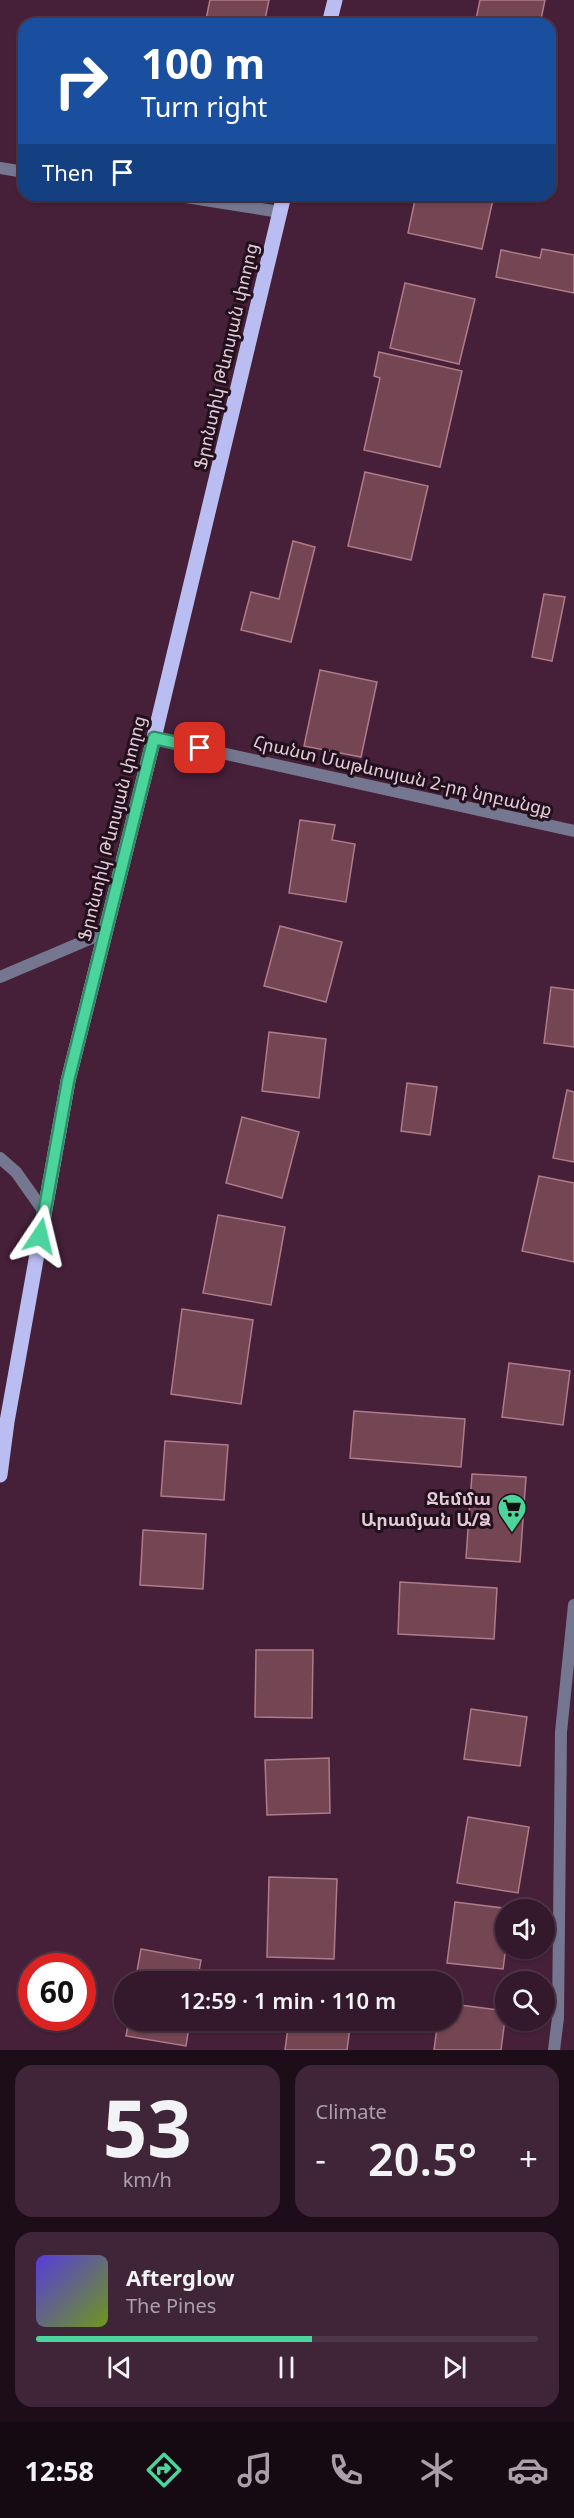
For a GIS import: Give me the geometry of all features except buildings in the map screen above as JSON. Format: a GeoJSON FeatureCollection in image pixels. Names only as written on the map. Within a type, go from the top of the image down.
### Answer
{"type":"FeatureCollection","features":[{"type":"Feature","properties":{"kind":"main road"},"geometry":{"type":"LineString","coordinates":[[330,18],[335,0]]}},
{"type":"Feature","properties":{"kind":"main road","name":"Ֆրոնտիկ Թևոսյան փողոց"},"geometry":{"type":"LineString","coordinates":[[0,1475],[3,1422],[45,1213],[68,1081],[154,738],[283,201]]}},
{"type":"Feature","properties":{"kind":"street"},"geometry":{"type":"LineString","coordinates":[[0,168],[18,171]]}},
{"type":"Feature","properties":{"kind":"street"},"geometry":{"type":"LineString","coordinates":[[211,201],[280,212]]}},
{"type":"Feature","properties":{"kind":"street","name":"Հրանտ Մաթևոսյան 2-րդ նրբանցք"},"geometry":{"type":"LineString","coordinates":[[154,738],[574,831]]}},
{"type":"Feature","properties":{"kind":"street"},"geometry":{"type":"LineString","coordinates":[[0,977],[106,932]]}},
{"type":"Feature","properties":{"kind":"street"},"geometry":{"type":"LineString","coordinates":[[0,1158],[16,1172],[45,1213]]}},
{"type":"Feature","properties":{"kind":"street"},"geometry":{"type":"LineString","coordinates":[[555,2050],[558,2018],[561,1732],[574,1605]]}},
{"type":"Feature","properties":{"kind":"place","name":"Ջեմմա Արամյան Ա/Ձ"},"geometry":{"type":"Point","coordinates":[512,1534]}},
{"type":"Feature","properties":{"kind":"route"},"geometry":{"type":"LineString","coordinates":[[40,1236],[68,1081],[154,738],[200,748]]}}]}
